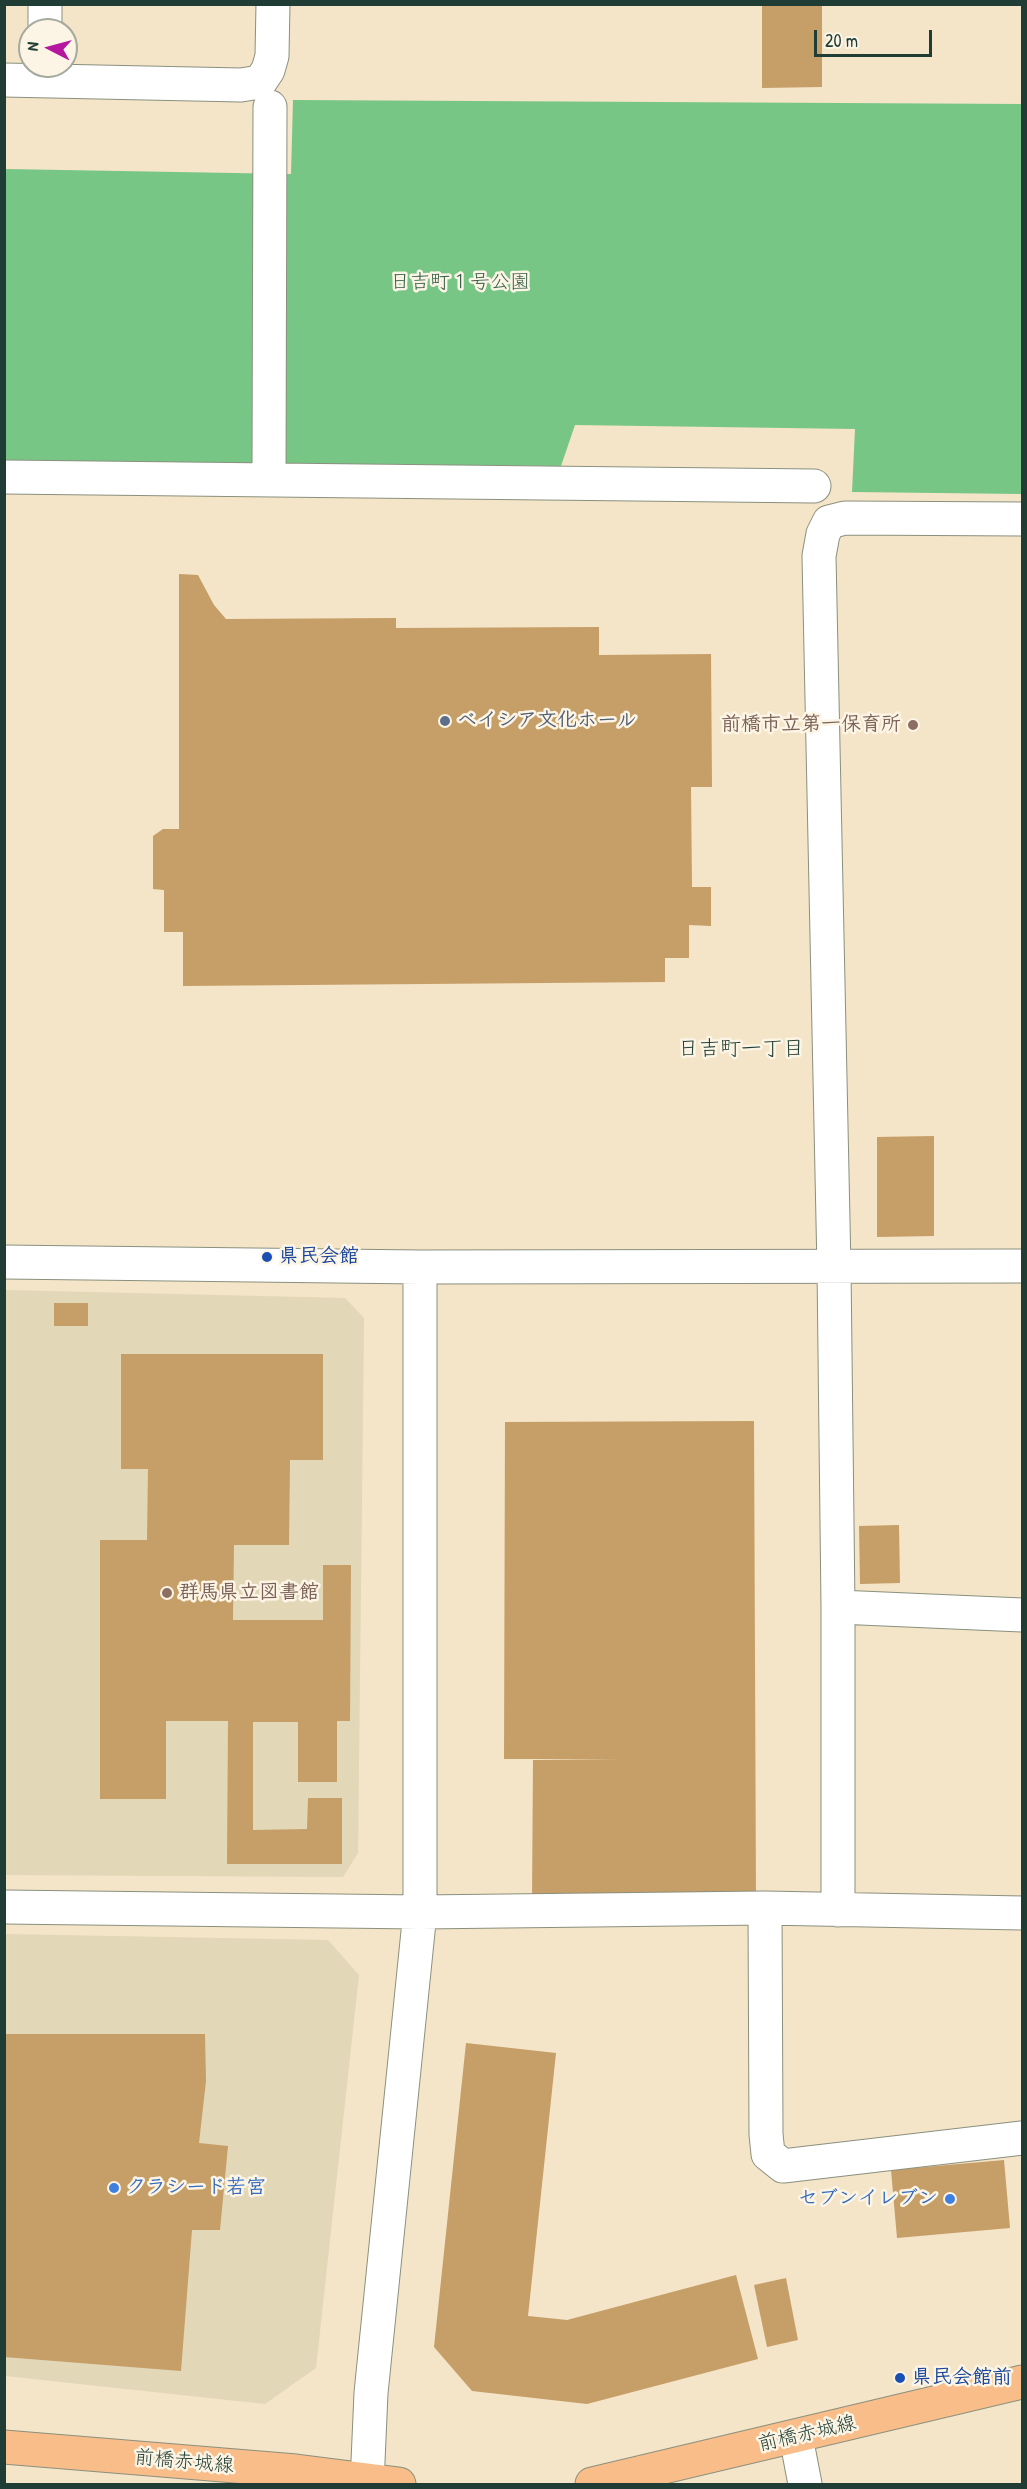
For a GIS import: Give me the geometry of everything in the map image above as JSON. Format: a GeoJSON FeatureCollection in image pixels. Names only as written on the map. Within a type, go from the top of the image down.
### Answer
{"type":"FeatureCollection","features":[{"type":"Feature","properties":{"kind":"main road","name":"前橋赤城線"},"geometry":{"type":"LineString","coordinates":[[591,2484],[1023,2382]]}},
{"type":"Feature","properties":{"kind":"main road","name":"前橋赤城線"},"geometry":{"type":"LineString","coordinates":[[4,2447],[296,2471],[378,2483]]}},
{"type":"Feature","properties":{"kind":"street"},"geometry":{"type":"LineString","coordinates":[[78,76],[242,85],[260,82],[268,70],[272,56],[273,4]]}},
{"type":"Feature","properties":{"kind":"street"},"geometry":{"type":"LineString","coordinates":[[269,479],[270,107]]}},
{"type":"Feature","properties":{"kind":"street"},"geometry":{"type":"LineString","coordinates":[[4,477],[814,486]]}},
{"type":"Feature","properties":{"kind":"street"},"geometry":{"type":"LineString","coordinates":[[838,1910],[838,1607],[834,1268],[819,568],[823,534],[829,522],[845,518],[1023,519]]}},
{"type":"Feature","properties":{"kind":"street"},"geometry":{"type":"LineString","coordinates":[[4,1262],[420,1267],[1023,1266]]}},
{"type":"Feature","properties":{"kind":"street"},"geometry":{"type":"LineString","coordinates":[[378,2483],[371,2394],[420,1911],[420,1267]]}},
{"type":"Feature","properties":{"kind":"street"},"geometry":{"type":"LineString","coordinates":[[838,1607],[1023,1615]]}},
{"type":"Feature","properties":{"kind":"street"},"geometry":{"type":"LineString","coordinates":[[4,1908],[420,1911],[765,1908],[1023,1913]]}},
{"type":"Feature","properties":{"kind":"street"},"geometry":{"type":"LineString","coordinates":[[765,1908],[768,2154],[783,2166],[1023,2138]]}},
{"type":"Feature","properties":{"kind":"street"},"geometry":{"type":"LineString","coordinates":[[796,2437],[805,2484]]}},
{"type":"Feature","properties":{"kind":"shaded area"},"geometry":{"type":"Polygon","coordinates":[[[5,1290],[345,1298],[364,1318],[358,1853],[343,1877],[5,1875],[5,1290]]]}},
{"type":"Feature","properties":{"kind":"shaded area"},"geometry":{"type":"Polygon","coordinates":[[[5,1934],[328,1940],[359,1975],[316,2368],[265,2404],[5,2376],[5,1934]]]}},
{"type":"Feature","properties":{"kind":"green space","name":"日吉町１号公園"},"geometry":{"type":"Polygon","coordinates":[[[293,100],[1022,104],[1022,494],[852,492],[855,429],[575,425],[561,466],[5,461],[5,169],[291,174],[293,100]]]}},
{"type":"Feature","properties":{"kind":"building"},"geometry":{"type":"Polygon","coordinates":[[[762,4],[822,4],[822,87],[762,88],[762,4]]]}},
{"type":"Feature","properties":{"kind":"building","name":"ベイシア文化ホール"},"geometry":{"type":"Polygon","coordinates":[[[179,574],[198,575],[214,605],[226,619],[396,618],[396,628],[599,627],[599,655],[711,654],[712,787],[691,787],[692,887],[711,887],[711,926],[689,925],[689,958],[665,958],[665,982],[183,986],[183,932],[164,932],[164,890],[153,889],[153,836],[163,829],[179,829],[179,574]]]}},
{"type":"Feature","properties":{"kind":"building"},"geometry":{"type":"Polygon","coordinates":[[[934,1136],[934,1236],[877,1237],[877,1137],[934,1136]]]}},
{"type":"Feature","properties":{"kind":"building"},"geometry":{"type":"Polygon","coordinates":[[[54,1303],[88,1303],[88,1326],[54,1326],[54,1303]]]}},
{"type":"Feature","properties":{"kind":"building","name":"群馬県立図書館"},"geometry":{"type":"Polygon","coordinates":[[[121,1354],[323,1354],[323,1460],[290,1460],[289,1545],[234,1545],[233,1620],[323,1620],[323,1565],[351,1565],[350,1721],[337,1721],[337,1782],[298,1782],[298,1722],[253,1722],[253,1830],[307,1829],[308,1798],[342,1798],[342,1864],[227,1864],[228,1721],[166,1721],[166,1799],[100,1799],[100,1540],[147,1540],[148,1469],[121,1469],[121,1354]]]}},
{"type":"Feature","properties":{"kind":"building"},"geometry":{"type":"Polygon","coordinates":[[[754,1421],[756,1902],[532,1901],[533,1760],[621,1759],[504,1759],[505,1422],[754,1421]]]}},
{"type":"Feature","properties":{"kind":"building"},"geometry":{"type":"Polygon","coordinates":[[[899,1525],[900,1583],[860,1584],[859,1526],[899,1525]]]}},
{"type":"Feature","properties":{"kind":"building","name":"クラシード若宮"},"geometry":{"type":"Polygon","coordinates":[[[4,2034],[205,2034],[206,2081],[199,2143],[228,2146],[220,2230],[192,2230],[181,2371],[4,2357],[4,2034]]]}},
{"type":"Feature","properties":{"kind":"building"},"geometry":{"type":"Polygon","coordinates":[[[466,2043],[556,2053],[528,2316],[567,2320],[736,2275],[758,2359],[587,2404],[472,2391],[434,2347],[466,2043]]]}},
{"type":"Feature","properties":{"kind":"building","name":"セブンイレブン"},"geometry":{"type":"Polygon","coordinates":[[[1004,2160],[1010,2228],[897,2238],[891,2170],[1004,2160]]]}},
{"type":"Feature","properties":{"kind":"building"},"geometry":{"type":"Polygon","coordinates":[[[786,2278],[798,2340],[767,2347],[754,2285],[786,2278]]]}},
{"type":"Feature","properties":{"kind":"place","name":"ベイシア文化ホール"},"geometry":{"type":"Point","coordinates":[445,721]}},
{"type":"Feature","properties":{"kind":"place","name":"前橋市立第一保育所"},"geometry":{"type":"Point","coordinates":[913,725]}},
{"type":"Feature","properties":{"kind":"place","name":"県民会館"},"geometry":{"type":"Point","coordinates":[267,1257]}},
{"type":"Feature","properties":{"kind":"place","name":"群馬県立図書館"},"geometry":{"type":"Point","coordinates":[167,1593]}},
{"type":"Feature","properties":{"kind":"place","name":"クラシード若宮"},"geometry":{"type":"Point","coordinates":[114,2188]}},
{"type":"Feature","properties":{"kind":"place","name":"セブンイレブン"},"geometry":{"type":"Point","coordinates":[950,2199]}},
{"type":"Feature","properties":{"kind":"place","name":"県民会館前"},"geometry":{"type":"Point","coordinates":[900,2378]}},
{"type":"Feature","properties":{"kind":"district","name":"日吉町一丁目"},"geometry":{"type":"Point","coordinates":[741,1049]}}]}
